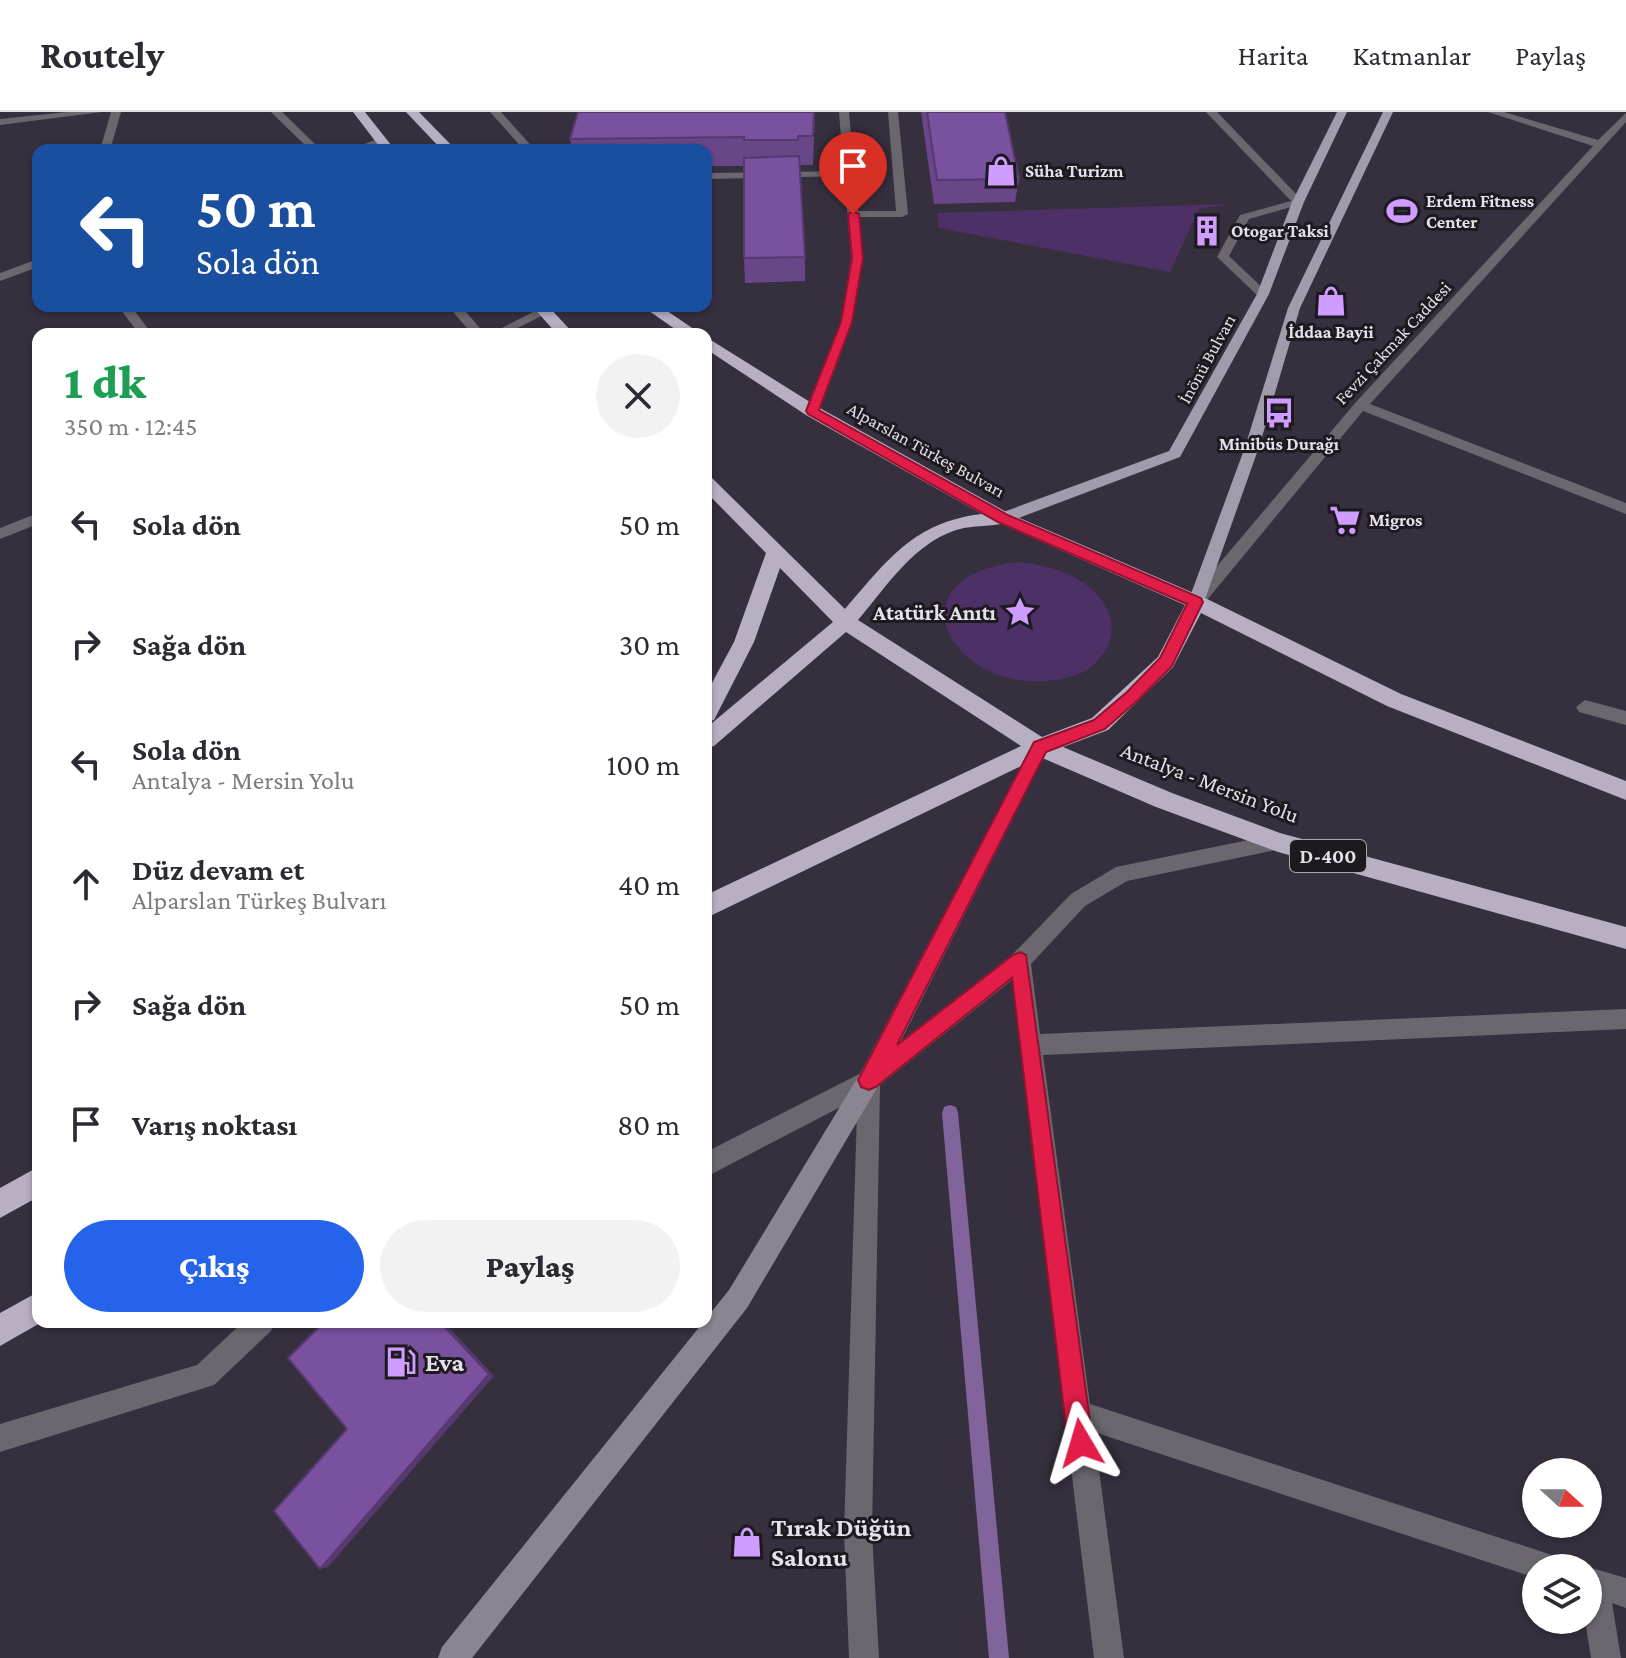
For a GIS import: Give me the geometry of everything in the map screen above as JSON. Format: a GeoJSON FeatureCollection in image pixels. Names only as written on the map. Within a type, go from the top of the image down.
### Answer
{"type":"FeatureCollection","features":[{"type":"Feature","properties":{"kind":"highway"},"geometry":{"type":"LineString","coordinates":[[359,112],[383,144]]}},
{"type":"Feature","properties":{"kind":"highway"},"geometry":{"type":"LineString","coordinates":[[412,112],[443,144]]}},
{"type":"Feature","properties":{"kind":"highway"},"geometry":{"type":"LineString","coordinates":[[545,312],[560,328]]}},
{"type":"Feature","properties":{"kind":"highway"},"geometry":{"type":"LineString","coordinates":[[659,312],[684,328]]}},
{"type":"Feature","properties":{"kind":"highway","name":"Alparslan Türkeş Bulvarı"},"geometry":{"type":"LineString","coordinates":[[712,346],[812,411],[1003,518]]}},
{"type":"Feature","properties":{"kind":"highway"},"geometry":{"type":"LineString","coordinates":[[712,488],[845,622],[1040,747]]}},
{"type":"Feature","properties":{"kind":"highway"},"geometry":{"type":"LineString","coordinates":[[712,735],[845,622],[901,557],[925,537],[958,523],[1003,518],[1196,602],[1394,700],[1626,791]]}},
{"type":"Feature","properties":{"kind":"highway"},"geometry":{"type":"LineString","coordinates":[[712,703],[744,642],[775,554]]}},
{"type":"Feature","properties":{"kind":"highway"},"geometry":{"type":"LineString","coordinates":[[712,904],[1040,747],[1100,724],[1166,662],[1196,602]]}},
{"type":"Feature","properties":{"kind":"highway","name":"Antalya - Mersin Yolu"},"geometry":{"type":"LineString","coordinates":[[1040,747],[1164,800],[1278,842],[1626,938]]}},
{"type":"Feature","properties":{"kind":"highway"},"geometry":{"type":"LineString","coordinates":[[0,1204],[32,1185]]}},
{"type":"Feature","properties":{"kind":"highway"},"geometry":{"type":"LineString","coordinates":[[0,1331],[32,1311]]}},
{"type":"Feature","properties":{"kind":"main road","name":"İnönü Bulvarı"},"geometry":{"type":"LineString","coordinates":[[1003,518],[1175,454],[1263,294],[1298,202],[1342,112]]}},
{"type":"Feature","properties":{"kind":"main road"},"geometry":{"type":"LineString","coordinates":[[1196,602],[1252,447],[1294,308],[1388,112]]}},
{"type":"Feature","properties":{"kind":"street"},"geometry":{"type":"LineString","coordinates":[[0,122],[97,112]]}},
{"type":"Feature","properties":{"kind":"street"},"geometry":{"type":"LineString","coordinates":[[107,144],[116,112]]}},
{"type":"Feature","properties":{"kind":"street"},"geometry":{"type":"LineString","coordinates":[[276,112],[310,144]]}},
{"type":"Feature","properties":{"kind":"street"},"geometry":{"type":"LineString","coordinates":[[495,112],[524,144]]}},
{"type":"Feature","properties":{"kind":"street"},"geometry":{"type":"LineString","coordinates":[[812,411],[847,322],[857,258],[844,112]]}},
{"type":"Feature","properties":{"kind":"street"},"geometry":{"type":"LineString","coordinates":[[853,214],[902,214],[893,112]]}},
{"type":"Feature","properties":{"kind":"street"},"geometry":{"type":"LineString","coordinates":[[1211,112],[1298,202],[1244,217],[1223,257],[1263,294]]}},
{"type":"Feature","properties":{"kind":"street"},"geometry":{"type":"LineString","coordinates":[[1493,112],[1602,145]]}},
{"type":"Feature","properties":{"kind":"street","name":"Fevzi Çakmak Caddesi"},"geometry":{"type":"LineString","coordinates":[[1196,602],[1361,405],[1626,116]]}},
{"type":"Feature","properties":{"kind":"street"},"geometry":{"type":"LineString","coordinates":[[712,176],[849,173]]}},
{"type":"Feature","properties":{"kind":"street"},"geometry":{"type":"LineString","coordinates":[[0,277],[32,265]]}},
{"type":"Feature","properties":{"kind":"street"},"geometry":{"type":"LineString","coordinates":[[129,312],[141,328]]}},
{"type":"Feature","properties":{"kind":"street"},"geometry":{"type":"LineString","coordinates":[[459,312],[474,328]]}},
{"type":"Feature","properties":{"kind":"street"},"geometry":{"type":"LineString","coordinates":[[507,328],[536,312]]}},
{"type":"Feature","properties":{"kind":"street"},"geometry":{"type":"LineString","coordinates":[[1361,405],[1626,509]]}},
{"type":"Feature","properties":{"kind":"street"},"geometry":{"type":"LineString","coordinates":[[0,534],[32,521]]}},
{"type":"Feature","properties":{"kind":"street"},"geometry":{"type":"LineString","coordinates":[[1585,707],[1626,718]]}},
{"type":"Feature","properties":{"kind":"street"},"geometry":{"type":"LineString","coordinates":[[453,1658],[738,1299],[869,1080],[1040,747]]}},
{"type":"Feature","properties":{"kind":"street"},"geometry":{"type":"LineString","coordinates":[[712,1162],[869,1080],[1020,961],[1078,900],[1123,873],[1278,842]]}},
{"type":"Feature","properties":{"kind":"street"},"geometry":{"type":"LineString","coordinates":[[1020,961],[1109,1658]]}},
{"type":"Feature","properties":{"kind":"street"},"geometry":{"type":"LineString","coordinates":[[1029,1045],[1626,1019]]}},
{"type":"Feature","properties":{"kind":"street"},"geometry":{"type":"LineString","coordinates":[[864,1658],[858,1533],[869,1080]]}},
{"type":"Feature","properties":{"kind":"street"},"geometry":{"type":"LineString","coordinates":[[0,1438],[205,1376],[256,1328]]}},
{"type":"Feature","properties":{"kind":"street"},"geometry":{"type":"LineString","coordinates":[[1077,1413],[1522,1559]]}},
{"type":"Feature","properties":{"kind":"street"},"geometry":{"type":"LineString","coordinates":[[1602,1585],[1626,1593]]}},
{"type":"Feature","properties":{"kind":"street"},"geometry":{"type":"LineString","coordinates":[[1601,1634],[1606,1658]]}},
{"type":"Feature","properties":{"kind":"shaded area"},"geometry":{"type":"Polygon","coordinates":[[[1230,204],[1199,209],[1170,272],[939,228],[937,213],[1230,204]]]}},
{"type":"Feature","properties":{"kind":"shaded area"},"geometry":{"type":"Polygon","coordinates":[[[1019,562],[1059,570],[1083,582],[1102,601],[1110,617],[1110,640],[1101,657],[1085,671],[1035,681],[999,675],[971,660],[952,638],[944,615],[952,592],[976,573],[1019,562]]]}},
{"type":"Feature","properties":{"kind":"building"},"geometry":{"type":"Polygon","coordinates":[[[578,112],[814,112],[813,136],[798,136],[798,140],[744,140],[744,137],[570,139],[578,112]]]}},
{"type":"Feature","properties":{"kind":"building"},"geometry":{"type":"Polygon","coordinates":[[[927,112],[1005,112],[1019,179],[937,180],[927,112]]]}},
{"type":"Feature","properties":{"kind":"building"},"geometry":{"type":"Polygon","coordinates":[[[799,156],[805,257],[744,258],[744,158],[799,156]]]}},
{"type":"Feature","properties":{"kind":"building"},"geometry":{"type":"Polygon","coordinates":[[[318,1328],[446,1328],[489,1374],[320,1569],[274,1511],[347,1429],[288,1358],[318,1328]]]}},
{"type":"Feature","properties":{"kind":"waterway"},"geometry":{"type":"LineString","coordinates":[[950,1113],[999,1658]]}},
{"type":"Feature","properties":{"kind":"place","name":"Süha Turizm"},"geometry":{"type":"Point","coordinates":[1001,171]}},
{"type":"Feature","properties":{"kind":"place","name":"Erdem Fitness Center"},"geometry":{"type":"Point","coordinates":[1402,211]}},
{"type":"Feature","properties":{"kind":"place","name":"Otogar Taksi"},"geometry":{"type":"Point","coordinates":[1207,231]}},
{"type":"Feature","properties":{"kind":"place","name":"İddaa Bayii"},"geometry":{"type":"Point","coordinates":[1331,301]}},
{"type":"Feature","properties":{"kind":"place","name":"Minibüs Durağı"},"geometry":{"type":"Point","coordinates":[1279,413]}},
{"type":"Feature","properties":{"kind":"place","name":"Migros"},"geometry":{"type":"Point","coordinates":[1345,520]}},
{"type":"Feature","properties":{"kind":"place","name":"Atatürk Anıtı"},"geometry":{"type":"Point","coordinates":[1020,612]}},
{"type":"Feature","properties":{"kind":"place","name":"Eva"},"geometry":{"type":"Point","coordinates":[401,1362]}},
{"type":"Feature","properties":{"kind":"place","name":"Tırak Düğün Salonu"},"geometry":{"type":"Point","coordinates":[747,1542]}},
{"type":"Feature","properties":{"kind":"route"},"geometry":{"type":"LineString","coordinates":[[853,214],[857,258],[847,322],[812,411],[1003,518],[1196,602],[1166,662],[1132,696],[1100,724],[1040,747],[869,1080],[1020,961],[1081,1443]]}}]}
